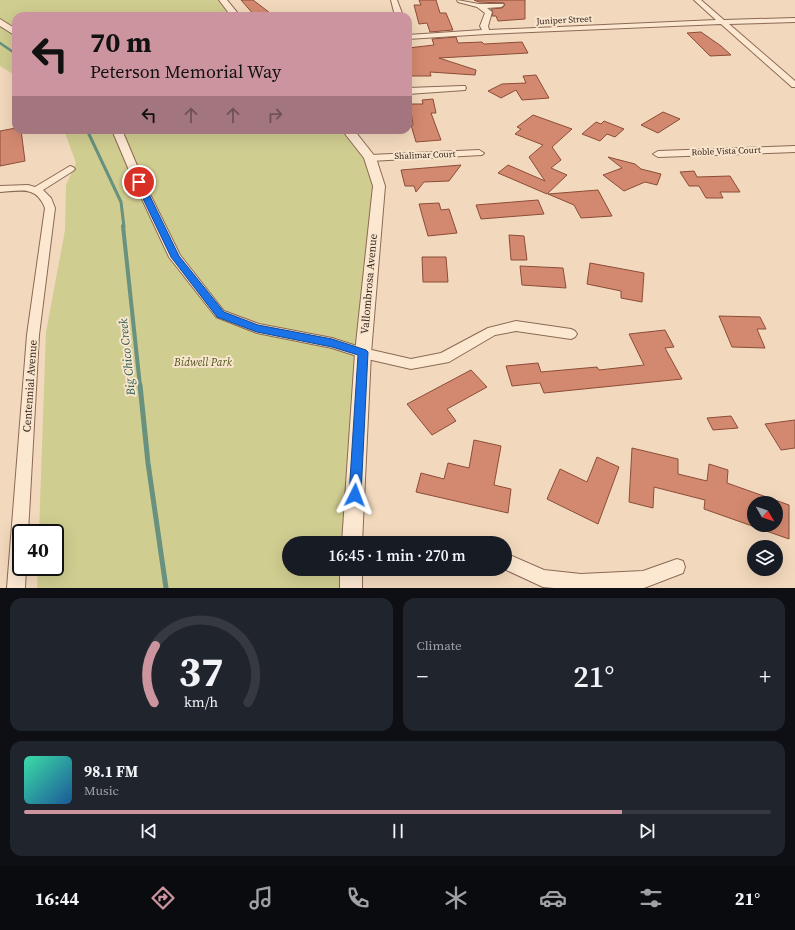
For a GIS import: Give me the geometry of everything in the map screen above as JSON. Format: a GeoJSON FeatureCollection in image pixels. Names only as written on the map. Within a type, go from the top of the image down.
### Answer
{"type":"FeatureCollection","features":[{"type":"Feature","properties":{"kind":"street"},"geometry":{"type":"LineString","coordinates":[[222,0],[232,12]]}},
{"type":"Feature","properties":{"kind":"street"},"geometry":{"type":"LineString","coordinates":[[394,0],[398,12]]}},
{"type":"Feature","properties":{"kind":"street"},"geometry":{"type":"LineString","coordinates":[[697,0],[795,86]]}},
{"type":"Feature","properties":{"kind":"street"},"geometry":{"type":"LineString","coordinates":[[460,1],[479,6],[501,5]]}},
{"type":"Feature","properties":{"kind":"street"},"geometry":{"type":"LineString","coordinates":[[479,6],[488,12],[484,26],[486,32]]}},
{"type":"Feature","properties":{"kind":"street","name":"Juniper Street"},"geometry":{"type":"LineString","coordinates":[[412,37],[486,32],[795,20]]}},
{"type":"Feature","properties":{"kind":"street"},"geometry":{"type":"LineString","coordinates":[[0,22],[12,30]]}},
{"type":"Feature","properties":{"kind":"street"},"geometry":{"type":"LineString","coordinates":[[412,91],[462,88]]}},
{"type":"Feature","properties":{"kind":"street"},"geometry":{"type":"LineString","coordinates":[[119,134],[139,182],[175,257],[220,314],[257,328],[332,343],[411,364],[444,358],[492,331],[516,326],[571,334]]}},
{"type":"Feature","properties":{"kind":"street","name":"Vallombrosa Avenue"},"geometry":{"type":"LineString","coordinates":[[351,134],[370,158],[378,186],[363,352],[352,536]]}},
{"type":"Feature","properties":{"kind":"street","name":"Roble Vista Court"},"geometry":{"type":"LineString","coordinates":[[658,154],[795,149]]}},
{"type":"Feature","properties":{"kind":"street","name":"Shalimar Court"},"geometry":{"type":"LineString","coordinates":[[370,158],[479,153]]}},
{"type":"Feature","properties":{"kind":"street"},"geometry":{"type":"LineString","coordinates":[[0,189],[28,188],[38,190],[70,169]]}},
{"type":"Feature","properties":{"kind":"street","name":"Centennial Avenue"},"geometry":{"type":"LineString","coordinates":[[16,588],[33,335],[50,208],[46,198],[38,190]]}},
{"type":"Feature","properties":{"kind":"street"},"geometry":{"type":"LineString","coordinates":[[512,564],[543,578],[581,583],[643,580],[677,567]]}},
{"type":"Feature","properties":{"kind":"street"},"geometry":{"type":"LineString","coordinates":[[351,576],[351,588]]}},
{"type":"Feature","properties":{"kind":"green space"},"geometry":{"type":"Polygon","coordinates":[[[0,0],[223,0],[233,12],[12,12],[12,74],[0,66],[0,0]]]}},
{"type":"Feature","properties":{"kind":"green space","name":"Bidwell Park"},"geometry":{"type":"Polygon","coordinates":[[[65,134],[351,134],[354,137],[379,186],[353,536],[282,536],[282,576],[351,576],[351,588],[37,588],[38,576],[64,576],[64,524],[39,524],[46,332],[65,230],[66,185],[76,163],[65,134]]]}},
{"type":"Feature","properties":{"kind":"building"},"geometry":{"type":"Polygon","coordinates":[[[241,0],[253,0],[269,12],[252,12],[241,0]]]}},
{"type":"Feature","properties":{"kind":"building"},"geometry":{"type":"Polygon","coordinates":[[[419,0],[436,0],[440,13],[446,13],[453,30],[430,32],[427,23],[419,24],[414,5],[421,5],[419,0]]]}},
{"type":"Feature","properties":{"kind":"building"},"geometry":{"type":"Polygon","coordinates":[[[474,0],[525,0],[525,19],[498,21],[496,16],[492,16],[493,12],[491,9],[502,8],[505,5],[504,3],[479,2],[474,0]]]}},
{"type":"Feature","properties":{"kind":"building"},"geometry":{"type":"Polygon","coordinates":[[[701,32],[731,55],[710,56],[687,33],[701,32]]]}},
{"type":"Feature","properties":{"kind":"building"},"geometry":{"type":"Polygon","coordinates":[[[456,37],[458,43],[482,42],[484,44],[522,42],[528,53],[439,58],[476,70],[475,75],[430,72],[431,76],[412,76],[412,48],[434,45],[432,39],[456,37]]]}},
{"type":"Feature","properties":{"kind":"building"},"geometry":{"type":"Polygon","coordinates":[[[536,75],[549,98],[522,100],[516,90],[501,98],[488,91],[502,84],[526,83],[523,76],[536,75]]]}},
{"type":"Feature","properties":{"kind":"building"},"geometry":{"type":"Polygon","coordinates":[[[433,99],[436,113],[431,113],[441,140],[416,142],[412,128],[412,104],[423,104],[422,100],[433,99]]]}},
{"type":"Feature","properties":{"kind":"building"},"geometry":{"type":"Polygon","coordinates":[[[663,112],[680,119],[658,133],[641,125],[663,112]]]}},
{"type":"Feature","properties":{"kind":"building"},"geometry":{"type":"Polygon","coordinates":[[[533,115],[572,129],[552,147],[561,160],[551,168],[567,175],[547,194],[498,173],[508,165],[545,181],[529,157],[543,145],[515,134],[521,129],[517,127],[533,115]]]}},
{"type":"Feature","properties":{"kind":"building"},"geometry":{"type":"Polygon","coordinates":[[[604,121],[624,129],[615,137],[607,134],[600,141],[582,134],[596,122],[601,124],[604,121]]]}},
{"type":"Feature","properties":{"kind":"building"},"geometry":{"type":"Polygon","coordinates":[[[12,129],[12,134],[22,134],[25,161],[0,166],[0,131],[12,129]]]}},
{"type":"Feature","properties":{"kind":"building"},"geometry":{"type":"Polygon","coordinates":[[[608,157],[635,164],[641,169],[661,174],[657,185],[645,182],[624,191],[603,175],[622,168],[608,157]]]}},
{"type":"Feature","properties":{"kind":"building"},"geometry":{"type":"Polygon","coordinates":[[[461,165],[449,181],[424,182],[416,192],[414,186],[405,186],[401,170],[461,165]]]}},
{"type":"Feature","properties":{"kind":"building"},"geometry":{"type":"Polygon","coordinates":[[[694,171],[697,177],[730,176],[740,192],[720,192],[723,198],[706,198],[699,186],[689,186],[680,172],[694,171]]]}},
{"type":"Feature","properties":{"kind":"building"},"geometry":{"type":"Polygon","coordinates":[[[598,190],[612,216],[581,218],[574,205],[548,194],[598,190]]]}},
{"type":"Feature","properties":{"kind":"building"},"geometry":{"type":"Polygon","coordinates":[[[538,200],[544,214],[481,219],[476,205],[538,200]]]}},
{"type":"Feature","properties":{"kind":"building"},"geometry":{"type":"Polygon","coordinates":[[[439,203],[441,210],[449,209],[457,233],[428,236],[419,204],[439,203]]]}},
{"type":"Feature","properties":{"kind":"building"},"geometry":{"type":"Polygon","coordinates":[[[509,235],[524,236],[527,260],[511,260],[509,235]]]}},
{"type":"Feature","properties":{"kind":"building"},"geometry":{"type":"Polygon","coordinates":[[[422,257],[446,257],[448,282],[423,282],[422,257]]]}},
{"type":"Feature","properties":{"kind":"building"},"geometry":{"type":"Polygon","coordinates":[[[590,263],[644,273],[642,302],[621,298],[621,291],[587,284],[590,263]]]}},
{"type":"Feature","properties":{"kind":"building"},"geometry":{"type":"Polygon","coordinates":[[[520,266],[563,268],[566,288],[522,285],[520,266]]]}},
{"type":"Feature","properties":{"kind":"building"},"geometry":{"type":"Polygon","coordinates":[[[719,316],[760,317],[766,329],[757,329],[765,348],[732,347],[719,316]]]}},
{"type":"Feature","properties":{"kind":"building"},"geometry":{"type":"Polygon","coordinates":[[[665,330],[674,347],[665,348],[682,379],[544,393],[540,383],[512,386],[506,366],[538,363],[541,372],[597,367],[599,370],[644,365],[629,334],[665,330]]]}},
{"type":"Feature","properties":{"kind":"building"},"geometry":{"type":"Polygon","coordinates":[[[471,370],[487,387],[447,409],[456,421],[432,435],[407,404],[471,370]]]}},
{"type":"Feature","properties":{"kind":"building"},"geometry":{"type":"Polygon","coordinates":[[[731,416],[738,428],[713,430],[707,418],[731,416]]]}},
{"type":"Feature","properties":{"kind":"building"},"geometry":{"type":"Polygon","coordinates":[[[795,420],[795,448],[781,450],[765,424],[795,420]]]}},
{"type":"Feature","properties":{"kind":"building"},"geometry":{"type":"Polygon","coordinates":[[[474,440],[501,446],[494,485],[511,489],[508,513],[416,492],[421,473],[444,479],[448,463],[469,468],[474,440]]]}},
{"type":"Feature","properties":{"kind":"building"},"geometry":{"type":"Polygon","coordinates":[[[632,448],[678,459],[678,474],[707,481],[709,464],[728,470],[727,483],[764,496],[747,496],[747,524],[704,509],[705,500],[654,487],[653,508],[629,502],[632,448]]]}},
{"type":"Feature","properties":{"kind":"building"},"geometry":{"type":"Polygon","coordinates":[[[597,457],[619,467],[598,524],[547,499],[560,469],[587,482],[597,457]]]}},
{"type":"Feature","properties":{"kind":"building"},"geometry":{"type":"Polygon","coordinates":[[[783,503],[789,505],[789,539],[769,532],[783,532],[783,503]]]}},
{"type":"Feature","properties":{"kind":"waterway","name":"Big Chico Creek"},"geometry":{"type":"LineString","coordinates":[[0,43],[12,51]]}},
{"type":"Feature","properties":{"kind":"waterway","name":"Big Chico Creek"},"geometry":{"type":"LineString","coordinates":[[89,134],[121,202],[124,227]]}},
{"type":"Feature","properties":{"kind":"waterway","name":"Big Chico Creek"},"geometry":{"type":"LineString","coordinates":[[123,226],[140,386]]}},
{"type":"Feature","properties":{"kind":"waterway","name":"Big Chico Creek"},"geometry":{"type":"LineString","coordinates":[[140,385],[148,463],[166,588]]}},
{"type":"Feature","properties":{"kind":"route"},"geometry":{"type":"LineString","coordinates":[[139,182],[175,257],[220,314],[257,328],[299,338],[332,343],[363,352],[355,495]]}}]}
